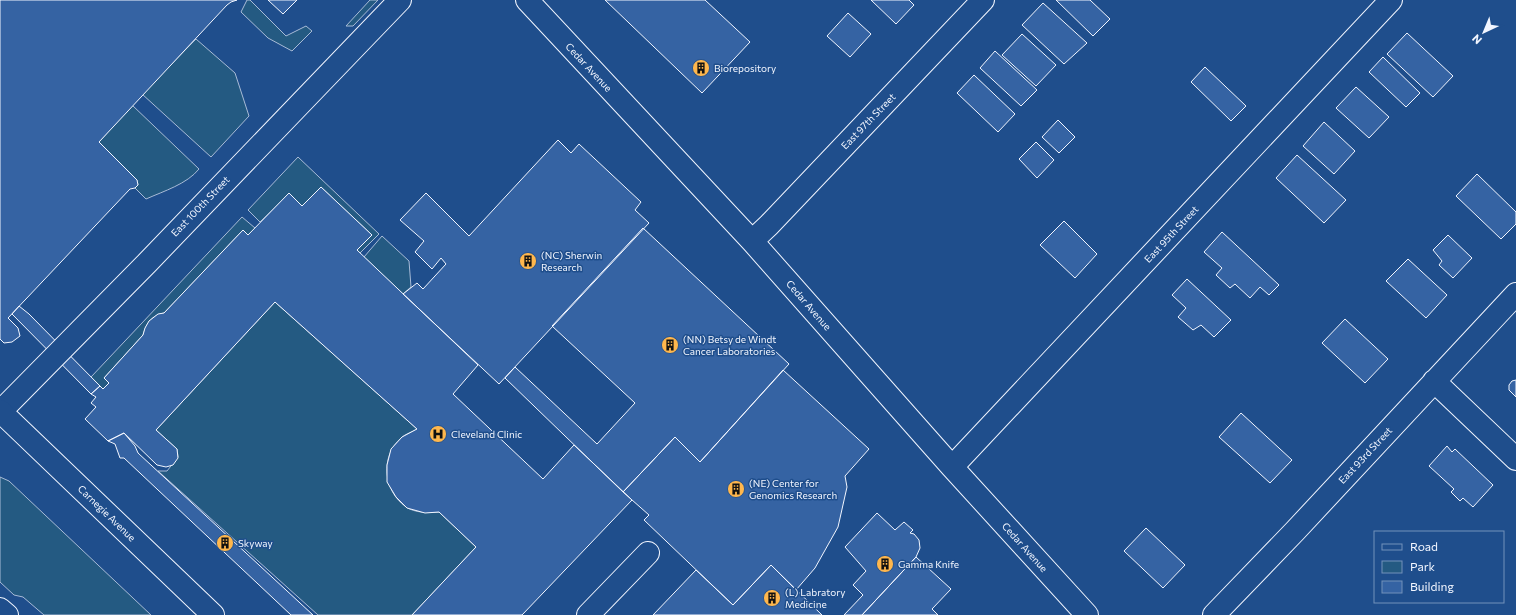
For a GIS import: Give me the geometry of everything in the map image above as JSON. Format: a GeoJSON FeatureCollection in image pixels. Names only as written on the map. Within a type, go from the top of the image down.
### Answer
{"type":"FeatureCollection","features":[{"type":"Feature","properties":{"kind":"street","name":"East 100th Street"},"geometry":{"type":"LineString","coordinates":[[0,412],[148,262],[400,0]]}},
{"type":"Feature","properties":{"kind":"street","name":"Cedar Avenue"},"geometry":{"type":"LineString","coordinates":[[526,0],[752,241],[952,467],[1087,615]]}},
{"type":"Feature","properties":{"kind":"street","name":"East 97th Street"},"geometry":{"type":"LineString","coordinates":[[752,241],[769,225],[983,0]]}},
{"type":"Feature","properties":{"kind":"street","name":"East 95th Street"},"geometry":{"type":"LineString","coordinates":[[952,467],[1391,0]]}},
{"type":"Feature","properties":{"kind":"street","name":"East 93rd Street"},"geometry":{"type":"LineString","coordinates":[[1214,615],[1295,531],[1516,294]]}},
{"type":"Feature","properties":{"kind":"street"},"geometry":{"type":"LineString","coordinates":[[1434,381],[1516,459]]}},
{"type":"Feature","properties":{"kind":"street","name":"Carnegie Avenue"},"geometry":{"type":"LineString","coordinates":[[0,412],[213,615]]}},
{"type":"Feature","properties":{"kind":"street"},"geometry":{"type":"LineString","coordinates":[[588,615],[648,553]]}},
{"type":"Feature","properties":{"kind":"street"},"geometry":{"type":"LineString","coordinates":[[0,609],[7,615]]}},
{"type":"Feature","properties":{"kind":"green space"},"geometry":{"type":"Polygon","coordinates":[[[247,0],[250,0],[286,36],[306,26],[312,31],[292,51],[268,38],[241,12],[247,0]]]}},
{"type":"Feature","properties":{"kind":"green space"},"geometry":{"type":"Polygon","coordinates":[[[370,0],[378,0],[353,26],[346,26],[370,0]]]}},
{"type":"Feature","properties":{"kind":"green space"},"geometry":{"type":"Polygon","coordinates":[[[196,39],[235,73],[249,116],[211,157],[142,94],[196,39]]]}},
{"type":"Feature","properties":{"kind":"green space"},"geometry":{"type":"Polygon","coordinates":[[[132,105],[199,169],[182,183],[146,199],[135,188],[138,185],[137,180],[99,142],[132,105]]]}},
{"type":"Feature","properties":{"kind":"green space"},"geometry":{"type":"Polygon","coordinates":[[[298,157],[379,234],[360,253],[357,250],[372,235],[321,187],[302,206],[289,194],[260,222],[248,210],[298,157]]]}},
{"type":"Feature","properties":{"kind":"green space"},"geometry":{"type":"Polygon","coordinates":[[[242,217],[255,228],[248,235],[243,230],[164,313],[150,320],[143,335],[104,378],[109,383],[103,389],[91,377],[242,217]]]}},
{"type":"Feature","properties":{"kind":"green space"},"geometry":{"type":"Polygon","coordinates":[[[382,236],[409,261],[411,287],[403,294],[364,257],[382,236]]]}},
{"type":"Feature","properties":{"kind":"green space"},"geometry":{"type":"Polygon","coordinates":[[[275,302],[417,429],[401,438],[394,445],[387,464],[389,483],[398,500],[410,509],[427,512],[439,512],[476,547],[412,615],[318,615],[158,471],[167,471],[178,457],[177,449],[156,430],[275,302]]]}},
{"type":"Feature","properties":{"kind":"green space"},"geometry":{"type":"Polygon","coordinates":[[[0,477],[9,481],[151,615],[44,615],[23,597],[14,595],[0,582],[0,477]]]}},
{"type":"Feature","properties":{"kind":"building"},"geometry":{"type":"Polygon","coordinates":[[[0,0],[237,0],[227,5],[99,142],[137,180],[138,185],[135,188],[130,189],[8,318],[18,328],[20,336],[12,342],[4,343],[0,339],[0,0]]]}},
{"type":"Feature","properties":{"kind":"building"},"geometry":{"type":"Polygon","coordinates":[[[268,0],[297,0],[283,14],[268,0]]]}},
{"type":"Feature","properties":{"kind":"building","name":"Biorepository"},"geometry":{"type":"Polygon","coordinates":[[[605,0],[705,0],[750,42],[702,93],[605,0]]]}},
{"type":"Feature","properties":{"kind":"building"},"geometry":{"type":"Polygon","coordinates":[[[871,0],[909,0],[914,5],[896,24],[871,0]]]}},
{"type":"Feature","properties":{"kind":"building"},"geometry":{"type":"Polygon","coordinates":[[[1056,0],[1090,0],[1110,19],[1093,36],[1056,0]]]}},
{"type":"Feature","properties":{"kind":"building"},"geometry":{"type":"Polygon","coordinates":[[[1043,3],[1087,43],[1064,64],[1022,25],[1043,3]]]}},
{"type":"Feature","properties":{"kind":"building"},"geometry":{"type":"Polygon","coordinates":[[[848,13],[871,34],[850,57],[827,36],[848,13]]]}},
{"type":"Feature","properties":{"kind":"building"},"geometry":{"type":"Polygon","coordinates":[[[1407,33],[1453,76],[1433,97],[1387,54],[1407,33]]]}},
{"type":"Feature","properties":{"kind":"building"},"geometry":{"type":"Polygon","coordinates":[[[1022,34],[1056,65],[1036,86],[1002,55],[1022,34]]]}},
{"type":"Feature","properties":{"kind":"building"},"geometry":{"type":"Polygon","coordinates":[[[995,51],[1037,90],[1021,106],[980,68],[995,51]]]}},
{"type":"Feature","properties":{"kind":"building"},"geometry":{"type":"Polygon","coordinates":[[[1383,57],[1420,93],[1406,107],[1369,72],[1383,57]]]}},
{"type":"Feature","properties":{"kind":"building"},"geometry":{"type":"Polygon","coordinates":[[[1205,67],[1246,106],[1231,121],[1191,82],[1205,67]]]}},
{"type":"Feature","properties":{"kind":"building"},"geometry":{"type":"Polygon","coordinates":[[[974,75],[1015,114],[998,132],[957,93],[974,75]]]}},
{"type":"Feature","properties":{"kind":"building"},"geometry":{"type":"Polygon","coordinates":[[[1356,87],[1389,117],[1369,138],[1336,108],[1356,87]]]}},
{"type":"Feature","properties":{"kind":"building"},"geometry":{"type":"Polygon","coordinates":[[[1058,120],[1075,137],[1059,153],[1042,137],[1058,120]]]}},
{"type":"Feature","properties":{"kind":"building"},"geometry":{"type":"Polygon","coordinates":[[[1324,122],[1355,151],[1334,174],[1303,146],[1324,122]]]}},
{"type":"Feature","properties":{"kind":"building","name":"(NC) Sherwin Research"},"geometry":{"type":"Polygon","coordinates":[[[558,140],[571,153],[579,144],[641,202],[635,210],[649,223],[499,384],[403,294],[417,283],[423,289],[446,264],[441,258],[432,269],[415,252],[424,241],[400,220],[426,193],[469,236],[558,140]]]}},
{"type":"Feature","properties":{"kind":"building"},"geometry":{"type":"Polygon","coordinates":[[[1036,142],[1054,160],[1037,178],[1019,159],[1036,142]]]}},
{"type":"Feature","properties":{"kind":"building"},"geometry":{"type":"Polygon","coordinates":[[[1297,155],[1346,200],[1324,223],[1276,178],[1297,155]]]}},
{"type":"Feature","properties":{"kind":"building"},"geometry":{"type":"Polygon","coordinates":[[[1477,174],[1516,212],[1516,224],[1501,239],[1456,196],[1477,174]]]}},
{"type":"Feature","properties":{"kind":"building"},"geometry":{"type":"Polygon","coordinates":[[[321,187],[372,235],[357,250],[478,365],[453,394],[543,479],[574,445],[632,500],[522,615],[412,615],[476,547],[439,512],[425,513],[407,508],[396,497],[387,482],[387,465],[391,449],[402,437],[417,429],[275,302],[156,430],[177,449],[178,458],[173,465],[166,467],[157,465],[124,433],[108,441],[85,419],[96,407],[91,403],[96,397],[91,394],[100,386],[103,389],[109,383],[104,378],[143,335],[149,321],[158,314],[164,313],[243,230],[248,235],[289,193],[302,206],[321,187]]]}},
{"type":"Feature","properties":{"kind":"building"},"geometry":{"type":"Polygon","coordinates":[[[1064,221],[1097,254],[1075,278],[1040,245],[1064,221]]]}},
{"type":"Feature","properties":{"kind":"building","name":"(NN) Betsy de Windt Cancer Laboratories"},"geometry":{"type":"Polygon","coordinates":[[[643,228],[789,364],[700,462],[675,437],[623,492],[505,378],[515,367],[597,444],[635,403],[552,326],[643,228]]]}},
{"type":"Feature","properties":{"kind":"building"},"geometry":{"type":"Polygon","coordinates":[[[1222,232],[1279,285],[1269,295],[1260,287],[1250,298],[1235,284],[1230,288],[1216,275],[1222,268],[1204,252],[1222,232]]]}},
{"type":"Feature","properties":{"kind":"building"},"geometry":{"type":"Polygon","coordinates":[[[1448,235],[1472,258],[1453,278],[1439,265],[1442,261],[1433,250],[1448,235]]]}},
{"type":"Feature","properties":{"kind":"building"},"geometry":{"type":"Polygon","coordinates":[[[1408,259],[1447,295],[1426,318],[1386,281],[1408,259]]]}},
{"type":"Feature","properties":{"kind":"building"},"geometry":{"type":"Polygon","coordinates":[[[1187,279],[1231,320],[1214,337],[1201,325],[1193,330],[1178,317],[1186,308],[1172,295],[1187,279]]]}},
{"type":"Feature","properties":{"kind":"building"},"geometry":{"type":"Polygon","coordinates":[[[19,306],[29,314],[100,386],[91,394],[12,314],[19,306]]]}},
{"type":"Feature","properties":{"kind":"building"},"geometry":{"type":"Polygon","coordinates":[[[1345,319],[1388,359],[1365,383],[1322,343],[1345,319]]]}},
{"type":"Feature","properties":{"kind":"building","name":"(NE) Center for Genomics Research"},"geometry":{"type":"Polygon","coordinates":[[[783,370],[869,449],[845,476],[847,487],[838,527],[815,568],[796,590],[771,565],[733,605],[644,520],[649,515],[623,492],[675,437],[700,462],[783,370]]]}},
{"type":"Feature","properties":{"kind":"building"},"geometry":{"type":"Polygon","coordinates":[[[1516,380],[1516,397],[1509,390],[1509,385],[1512,381],[1516,380]]]}},
{"type":"Feature","properties":{"kind":"building"},"geometry":{"type":"Polygon","coordinates":[[[1241,413],[1292,460],[1270,483],[1219,437],[1241,413]]]}},
{"type":"Feature","properties":{"kind":"building","name":"Skyway"},"geometry":{"type":"Polygon","coordinates":[[[124,433],[135,446],[138,453],[313,615],[291,615],[124,458],[120,458],[115,444],[108,441],[124,433]]]}},
{"type":"Feature","properties":{"kind":"building"},"geometry":{"type":"Polygon","coordinates":[[[1447,446],[1452,452],[1455,449],[1493,485],[1473,507],[1463,498],[1460,501],[1451,492],[1454,489],[1429,466],[1447,446]]]}},
{"type":"Feature","properties":{"kind":"building","name":"Gamma Knife"},"geometry":{"type":"Polygon","coordinates":[[[877,513],[895,530],[904,522],[913,530],[910,533],[914,534],[919,540],[920,548],[916,557],[862,615],[844,615],[863,595],[853,585],[866,571],[845,547],[877,513]]]}},
{"type":"Feature","properties":{"kind":"building"},"geometry":{"type":"Polygon","coordinates":[[[1146,528],[1185,565],[1163,588],[1124,551],[1146,528]]]}},
{"type":"Feature","properties":{"kind":"building"},"geometry":{"type":"Polygon","coordinates":[[[916,557],[951,589],[932,609],[938,615],[862,615],[916,557]]]}},
{"type":"Feature","properties":{"kind":"building","name":"(L) Labratory Medicine"},"geometry":{"type":"Polygon","coordinates":[[[771,565],[822,615],[653,615],[696,570],[733,605],[771,565]]]}},
{"type":"Feature","properties":{"kind":"place","name":"Biorepository"},"geometry":{"type":"Point","coordinates":[701,68]}},
{"type":"Feature","properties":{"kind":"place","name":"(NC) Sherwin Research"},"geometry":{"type":"Point","coordinates":[528,261]}},
{"type":"Feature","properties":{"kind":"place","name":"(NN) Betsy de Windt Cancer Laboratories"},"geometry":{"type":"Point","coordinates":[670,345]}},
{"type":"Feature","properties":{"kind":"place","name":"Cleveland Clinic"},"geometry":{"type":"Point","coordinates":[438,434]}},
{"type":"Feature","properties":{"kind":"place","name":"(NE) Center for Genomics Research"},"geometry":{"type":"Point","coordinates":[736,489]}},
{"type":"Feature","properties":{"kind":"place","name":"Skyway"},"geometry":{"type":"Point","coordinates":[225,543]}},
{"type":"Feature","properties":{"kind":"place","name":"Gamma Knife"},"geometry":{"type":"Point","coordinates":[885,564]}},
{"type":"Feature","properties":{"kind":"place","name":"(L) Labratory Medicine"},"geometry":{"type":"Point","coordinates":[772,598]}}]}
